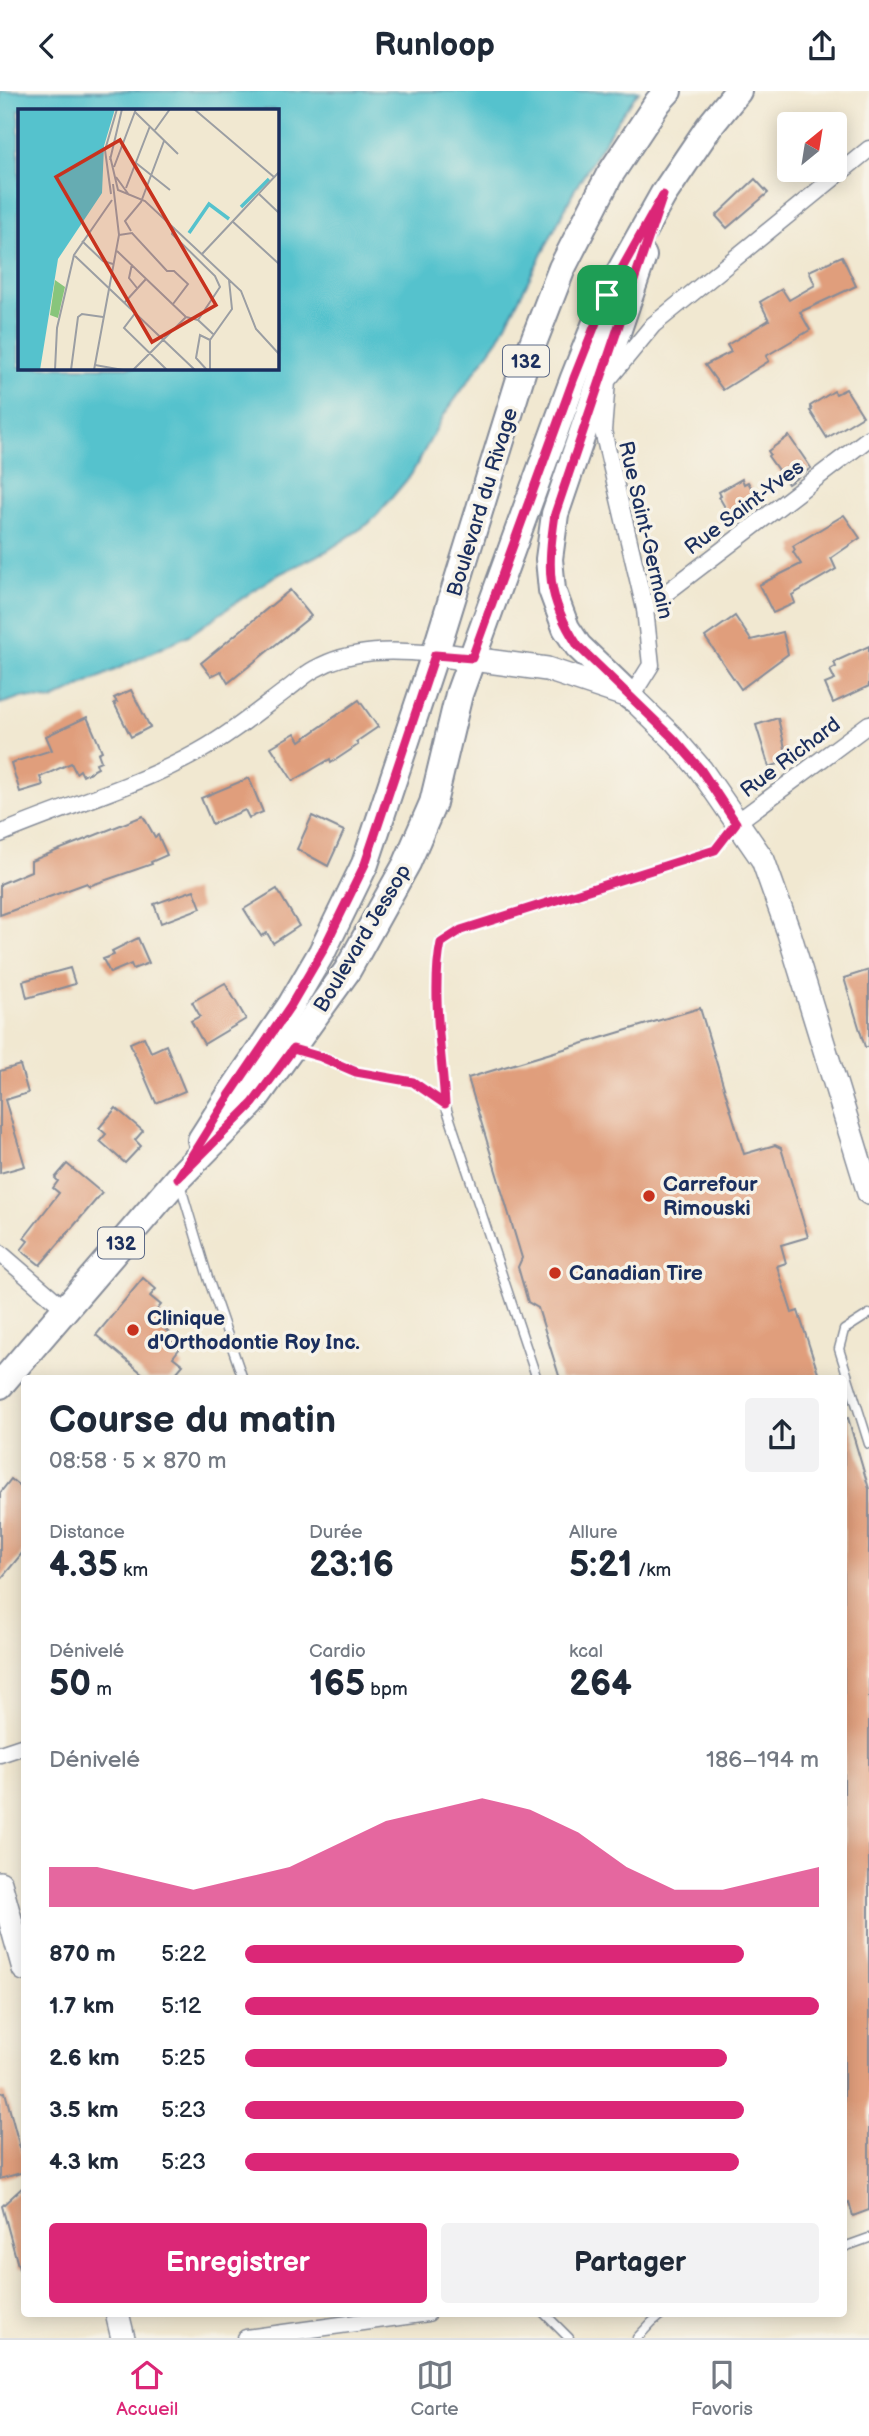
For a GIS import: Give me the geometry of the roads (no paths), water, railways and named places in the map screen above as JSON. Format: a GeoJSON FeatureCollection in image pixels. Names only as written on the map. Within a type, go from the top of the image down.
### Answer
{"type":"FeatureCollection","features":[{"type":"Feature","properties":{"kind":"main road","name":"Boulevard du Rivage"},"geometry":{"type":"LineString","coordinates":[[435,655],[523,369],[562,268],[609,176],[668,91]]}},
{"type":"Feature","properties":{"kind":"main road","name":"Boulevard du Rivage"},"geometry":{"type":"LineString","coordinates":[[472,658],[607,295],[663,195],[709,127],[738,91]]}},
{"type":"Feature","properties":{"kind":"main road"},"geometry":{"type":"LineString","coordinates":[[663,195],[555,514],[549,559],[552,590],[566,628],[578,646],[674,739],[701,770],[763,860],[869,1193]]}},
{"type":"Feature","properties":{"kind":"main road"},"geometry":{"type":"LineString","coordinates":[[435,655],[547,669],[631,697]]}},
{"type":"Feature","properties":{"kind":"main road","name":"Boulevard Jessop"},"geometry":{"type":"LineString","coordinates":[[178,1178],[231,1093],[291,1005],[322,952],[365,864],[435,655]]}},
{"type":"Feature","properties":{"kind":"main road","name":"Boulevard Jessop"},"geometry":{"type":"LineString","coordinates":[[0,1385],[178,1178],[253,1103],[347,971],[407,863],[433,803],[459,695],[472,658]]}},
{"type":"Feature","properties":{"kind":"main road"},"geometry":{"type":"LineString","coordinates":[[0,1883],[8,1938],[21,1963]]}},
{"type":"Feature","properties":{"kind":"main road"},"geometry":{"type":"LineString","coordinates":[[118,2317],[123,2338]]}},
{"type":"Feature","properties":{"kind":"street","name":"Rue Saint-Germain"},"geometry":{"type":"LineString","coordinates":[[631,697],[651,665],[645,608],[603,431],[607,381],[653,325],[869,149]]}},
{"type":"Feature","properties":{"kind":"street","name":"Rue Saint-Yves"},"geometry":{"type":"LineString","coordinates":[[645,608],[869,438]]}},
{"type":"Feature","properties":{"kind":"street"},"geometry":{"type":"LineString","coordinates":[[0,834],[159,772],[198,752],[223,737],[316,668],[371,651],[406,651],[435,655]]}},
{"type":"Feature","properties":{"kind":"street","name":"Rue Richard"},"geometry":{"type":"LineString","coordinates":[[736,823],[869,724]]}},
{"type":"Feature","properties":{"kind":"street"},"geometry":{"type":"LineString","coordinates":[[0,1253],[65,1309]]}},
{"type":"Feature","properties":{"kind":"street"},"geometry":{"type":"LineString","coordinates":[[0,1754],[21,1747]]}},
{"type":"Feature","properties":{"kind":"street"},"geometry":{"type":"LineString","coordinates":[[246,2338],[399,2317]]}},
{"type":"Feature","properties":{"kind":"lane"},"geometry":{"type":"LineString","coordinates":[[536,1375],[445,1104],[437,985],[441,943],[461,930],[715,850],[736,823]]}},
{"type":"Feature","properties":{"kind":"lane"},"geometry":{"type":"LineString","coordinates":[[293,1049],[356,1072],[413,1082],[445,1104]]}},
{"type":"Feature","properties":{"kind":"lane"},"geometry":{"type":"LineString","coordinates":[[178,1178],[209,1281],[242,1375]]}},
{"type":"Feature","properties":{"kind":"lane"},"geometry":{"type":"LineString","coordinates":[[869,1314],[844,1331],[839,1349],[869,1444]]}},
{"type":"Feature","properties":{"kind":"lane"},"geometry":{"type":"LineString","coordinates":[[847,2246],[869,2238]]}},
{"type":"Feature","properties":{"kind":"lane"},"geometry":{"type":"LineString","coordinates":[[549,2317],[569,2338]]}},
{"type":"Feature","properties":{"kind":"lane"},"geometry":{"type":"LineString","coordinates":[[637,2338],[658,2317]]}},
{"type":"Feature","properties":{"kind":"water"},"geometry":{"type":"Polygon","coordinates":[[[0,91],[639,91],[575,189],[499,338],[444,415],[411,475],[368,524],[327,551],[273,577],[191,634],[52,700],[22,697],[0,704],[0,91]]]}},
{"type":"Feature","properties":{"kind":"place","name":"Carrefour Rimouski"},"geometry":{"type":"Point","coordinates":[649,1196]}},
{"type":"Feature","properties":{"kind":"place","name":"Canadian Tire"},"geometry":{"type":"Point","coordinates":[555,1273]}},
{"type":"Feature","properties":{"kind":"place","name":"Clinique d'Orthodontie Roy Inc."},"geometry":{"type":"Point","coordinates":[133,1330]}}]}
